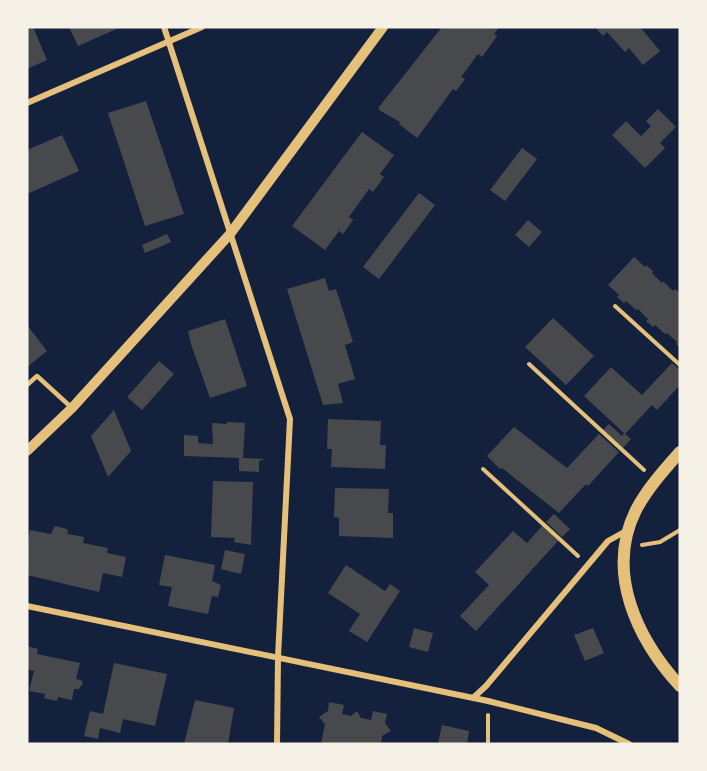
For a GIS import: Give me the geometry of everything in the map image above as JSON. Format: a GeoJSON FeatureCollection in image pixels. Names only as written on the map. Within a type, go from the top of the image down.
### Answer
{"type":"FeatureCollection","features":[{"type":"Feature","properties":{"kind":"main road"},"geometry":{"type":"LineString","coordinates":[[680,452],[655,481],[636,509],[627,530],[623,577],[627,599],[636,622],[667,672],[680,686]]}},
{"type":"Feature","properties":{"kind":"street"},"geometry":{"type":"LineString","coordinates":[[164,27],[290,419],[278,657],[277,744]]}},
{"type":"Feature","properties":{"kind":"street"},"geometry":{"type":"LineString","coordinates":[[27,103],[202,27]]}},
{"type":"Feature","properties":{"kind":"street"},"geometry":{"type":"LineString","coordinates":[[27,451],[72,408],[230,234],[383,27]]}},
{"type":"Feature","properties":{"kind":"street"},"geometry":{"type":"LineString","coordinates":[[473,698],[486,686],[608,541],[627,530]]}},
{"type":"Feature","properties":{"kind":"street"},"geometry":{"type":"LineString","coordinates":[[27,606],[488,701],[596,728],[628,744]]}},
{"type":"Feature","properties":{"kind":"lane"},"geometry":{"type":"LineString","coordinates":[[27,385],[38,376],[72,408]]}},
{"type":"Feature","properties":{"kind":"path"},"geometry":{"type":"LineString","coordinates":[[615,306],[680,365]]}},
{"type":"Feature","properties":{"kind":"path"},"geometry":{"type":"LineString","coordinates":[[529,364],[655,481]]}},
{"type":"Feature","properties":{"kind":"path"},"geometry":{"type":"LineString","coordinates":[[483,469],[588,564]]}},
{"type":"Feature","properties":{"kind":"path"},"geometry":{"type":"LineString","coordinates":[[624,548],[660,542],[680,530]]}},
{"type":"Feature","properties":{"kind":"path"},"geometry":{"type":"LineString","coordinates":[[488,701],[488,744]]}},
{"type":"Feature","properties":{"kind":"building"},"geometry":{"type":"Polygon","coordinates":[[[27,27],[33,27],[47,60],[27,69],[27,27]]]}},
{"type":"Feature","properties":{"kind":"building"},"geometry":{"type":"Polygon","coordinates":[[[69,27],[121,27],[78,46],[69,27]]]}},
{"type":"Feature","properties":{"kind":"building"},"geometry":{"type":"Polygon","coordinates":[[[442,27],[499,27],[494,34],[497,36],[482,57],[478,54],[461,77],[465,79],[456,91],[453,89],[417,138],[399,124],[400,122],[379,110],[379,107],[442,27]]]}},
{"type":"Feature","properties":{"kind":"building"},"geometry":{"type":"Polygon","coordinates":[[[595,27],[640,27],[660,51],[643,65],[629,48],[625,52],[607,32],[603,36],[595,27]]]}},
{"type":"Feature","properties":{"kind":"building"},"geometry":{"type":"Polygon","coordinates":[[[146,101],[184,214],[145,226],[108,113],[146,101]]]}},
{"type":"Feature","properties":{"kind":"building"},"geometry":{"type":"Polygon","coordinates":[[[658,109],[676,127],[660,143],[665,148],[645,168],[612,135],[626,121],[641,136],[651,126],[646,121],[658,109]]]}},
{"type":"Feature","properties":{"kind":"building"},"geometry":{"type":"Polygon","coordinates":[[[362,132],[394,155],[380,174],[384,177],[373,192],[369,189],[349,217],[353,220],[343,234],[339,231],[325,250],[292,226],[362,132]]]}},
{"type":"Feature","properties":{"kind":"building"},"geometry":{"type":"Polygon","coordinates":[[[62,135],[79,171],[27,194],[27,150],[62,135]]]}},
{"type":"Feature","properties":{"kind":"building"},"geometry":{"type":"Polygon","coordinates":[[[522,148],[537,159],[505,201],[490,190],[522,148]]]}},
{"type":"Feature","properties":{"kind":"building"},"geometry":{"type":"Polygon","coordinates":[[[419,193],[435,205],[379,279],[363,267],[419,193]]]}},
{"type":"Feature","properties":{"kind":"building"},"geometry":{"type":"Polygon","coordinates":[[[528,220],[542,232],[529,247],[515,235],[528,220]]]}},
{"type":"Feature","properties":{"kind":"building"},"geometry":{"type":"Polygon","coordinates":[[[167,234],[171,242],[145,253],[142,245],[167,234]]]}},
{"type":"Feature","properties":{"kind":"building"},"geometry":{"type":"Polygon","coordinates":[[[634,257],[653,271],[652,273],[662,283],[663,281],[673,291],[675,289],[680,293],[680,348],[667,333],[665,334],[646,321],[648,319],[638,309],[636,310],[617,297],[619,295],[608,285],[634,257]]]}},
{"type":"Feature","properties":{"kind":"building"},"geometry":{"type":"Polygon","coordinates":[[[325,278],[329,291],[336,289],[353,342],[345,345],[355,379],[338,384],[343,403],[323,405],[287,289],[325,278]]]}},
{"type":"Feature","properties":{"kind":"building"},"geometry":{"type":"Polygon","coordinates":[[[553,318],[594,356],[566,385],[525,347],[553,318]]]}},
{"type":"Feature","properties":{"kind":"building"},"geometry":{"type":"Polygon","coordinates":[[[225,319],[247,386],[210,398],[188,331],[225,319]]]}},
{"type":"Feature","properties":{"kind":"building"},"geometry":{"type":"Polygon","coordinates":[[[27,325],[47,351],[27,367],[27,325]]]}},
{"type":"Feature","properties":{"kind":"building"},"geometry":{"type":"Polygon","coordinates":[[[159,361],[174,374],[142,410],[127,397],[159,361]]]}},
{"type":"Feature","properties":{"kind":"building"},"geometry":{"type":"Polygon","coordinates":[[[672,363],[680,370],[680,385],[657,410],[652,405],[625,434],[584,396],[611,367],[642,395],[672,363]]]}},
{"type":"Feature","properties":{"kind":"building"},"geometry":{"type":"Polygon","coordinates":[[[114,410],[131,451],[108,477],[91,436],[114,410]]]}},
{"type":"Feature","properties":{"kind":"building"},"geometry":{"type":"Polygon","coordinates":[[[328,419],[381,421],[380,445],[386,445],[385,469],[331,467],[332,449],[327,449],[328,419]]]}},
{"type":"Feature","properties":{"kind":"building"},"geometry":{"type":"Polygon","coordinates":[[[227,422],[245,423],[243,458],[265,459],[259,461],[259,472],[239,471],[239,458],[184,456],[184,435],[198,436],[198,443],[213,444],[212,423],[227,424],[227,422]]]}},
{"type":"Feature","properties":{"kind":"building"},"geometry":{"type":"Polygon","coordinates":[[[609,424],[622,436],[624,433],[631,439],[623,448],[603,430],[609,424]]]}},
{"type":"Feature","properties":{"kind":"building"},"geometry":{"type":"Polygon","coordinates":[[[514,427],[567,468],[599,434],[619,452],[559,513],[502,468],[500,469],[487,456],[514,427]]]}},
{"type":"Feature","properties":{"kind":"building"},"geometry":{"type":"Polygon","coordinates":[[[213,481],[253,482],[251,545],[234,542],[235,538],[211,537],[213,481]]]}},
{"type":"Feature","properties":{"kind":"building"},"geometry":{"type":"Polygon","coordinates":[[[335,488],[389,489],[388,513],[393,513],[393,538],[339,536],[339,518],[334,517],[335,488]]]}},
{"type":"Feature","properties":{"kind":"building"},"geometry":{"type":"Polygon","coordinates":[[[554,514],[570,529],[562,537],[546,522],[554,514]]]}},
{"type":"Feature","properties":{"kind":"building"},"geometry":{"type":"Polygon","coordinates":[[[55,526],[67,529],[68,534],[84,537],[83,543],[108,548],[107,553],[126,557],[122,577],[103,573],[99,592],[27,575],[27,542],[30,530],[51,534],[55,526]]]}},
{"type":"Feature","properties":{"kind":"building"},"geometry":{"type":"Polygon","coordinates":[[[542,526],[558,541],[476,631],[460,616],[489,585],[475,572],[513,531],[527,543],[542,526]]]}},
{"type":"Feature","properties":{"kind":"building"},"geometry":{"type":"Polygon","coordinates":[[[225,550],[245,554],[241,574],[221,569],[225,550]]]}},
{"type":"Feature","properties":{"kind":"building"},"geometry":{"type":"Polygon","coordinates":[[[165,555],[215,565],[212,581],[221,585],[218,597],[212,596],[208,614],[168,606],[172,587],[159,585],[165,555]]]}},
{"type":"Feature","properties":{"kind":"building"},"geometry":{"type":"Polygon","coordinates":[[[346,565],[385,591],[390,584],[400,591],[367,642],[349,631],[360,614],[328,593],[346,565]]]}},
{"type":"Feature","properties":{"kind":"building"},"geometry":{"type":"Polygon","coordinates":[[[414,628],[433,633],[428,652],[409,647],[414,628]]]}},
{"type":"Feature","properties":{"kind":"building"},"geometry":{"type":"Polygon","coordinates":[[[593,628],[604,653],[585,661],[574,635],[593,628]]]}},
{"type":"Feature","properties":{"kind":"building"},"geometry":{"type":"Polygon","coordinates":[[[27,646],[38,649],[37,654],[80,663],[76,679],[83,683],[79,689],[74,689],[72,700],[58,697],[57,701],[44,698],[45,694],[29,691],[34,671],[27,669],[27,646]]]}},
{"type":"Feature","properties":{"kind":"building"},"geometry":{"type":"Polygon","coordinates":[[[114,663],[167,674],[155,726],[123,719],[120,733],[100,728],[98,739],[84,736],[90,711],[103,714],[114,663]]]}},
{"type":"Feature","properties":{"kind":"building"},"geometry":{"type":"Polygon","coordinates":[[[195,700],[234,708],[228,744],[184,744],[195,700]]]}},
{"type":"Feature","properties":{"kind":"building"},"geometry":{"type":"Polygon","coordinates":[[[329,702],[344,705],[342,714],[351,716],[357,711],[361,718],[371,720],[373,711],[387,714],[385,723],[391,731],[382,736],[381,744],[321,744],[325,724],[319,717],[328,711],[329,702]]]}},
{"type":"Feature","properties":{"kind":"building"},"geometry":{"type":"Polygon","coordinates":[[[442,725],[469,731],[467,744],[438,743],[442,725]]]}}]}
